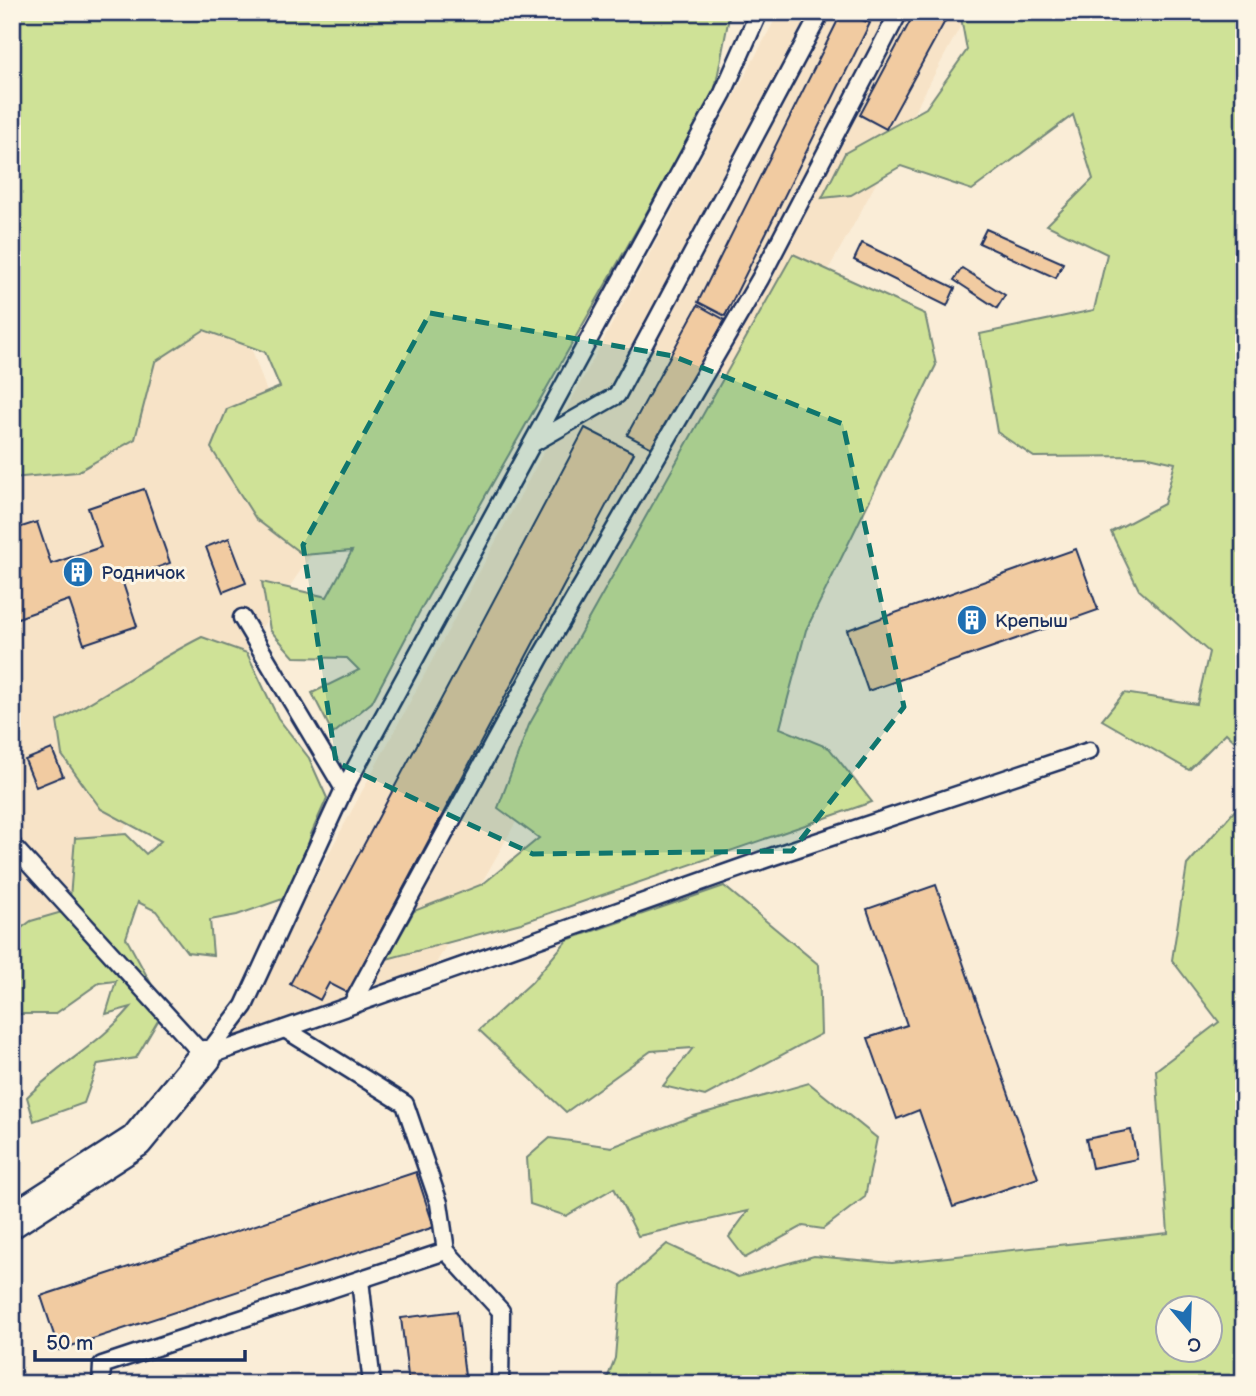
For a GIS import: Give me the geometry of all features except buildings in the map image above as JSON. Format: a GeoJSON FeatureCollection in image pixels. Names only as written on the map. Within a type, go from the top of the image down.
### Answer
{"type":"FeatureCollection","features":[{"type":"Feature","properties":{"kind":"street"},"geometry":{"type":"LineString","coordinates":[[12,1221],[136,1141],[205,1057]]}},
{"type":"Feature","properties":{"kind":"lane"},"geometry":{"type":"LineString","coordinates":[[205,1057],[244,1006],[344,789],[723,93],[759,12]]}},
{"type":"Feature","properties":{"kind":"lane"},"geometry":{"type":"LineString","coordinates":[[535,442],[617,395],[821,12]]}},
{"type":"Feature","properties":{"kind":"lane"},"geometry":{"type":"LineString","coordinates":[[352,1004],[540,658],[760,279],[899,12]]}},
{"type":"Feature","properties":{"kind":"lane"},"geometry":{"type":"LineString","coordinates":[[242,618],[344,789]]}},
{"type":"Feature","properties":{"kind":"lane"},"geometry":{"type":"LineString","coordinates":[[205,1057],[774,856],[1089,751]]}},
{"type":"Feature","properties":{"kind":"lane"},"geometry":{"type":"LineString","coordinates":[[12,845],[205,1057]]}},
{"type":"Feature","properties":{"kind":"lane"},"geometry":{"type":"LineString","coordinates":[[285,1029],[405,1104],[439,1203],[446,1251],[501,1311],[500,1384]]}},
{"type":"Feature","properties":{"kind":"lane"},"geometry":{"type":"LineString","coordinates":[[101,1384],[102,1365],[446,1251]]}},
{"type":"Feature","properties":{"kind":"lane"},"geometry":{"type":"LineString","coordinates":[[360,1280],[372,1384]]}},
{"type":"Feature","properties":{"kind":"highlighted area"},"geometry":{"type":"Polygon","coordinates":[[[430,313],[673,356],[843,424],[904,707],[792,851],[533,854],[336,762],[303,545],[430,313]]]}},
{"type":"Feature","properties":{"kind":"shaded area"},"geometry":{"type":"Polygon","coordinates":[[[779,12],[968,12],[854,224],[434,967],[229,1040],[779,12]]]}},
{"type":"Feature","properties":{"kind":"shaded area"},"geometry":{"type":"Polygon","coordinates":[[[238,310],[320,542],[36,958],[12,967],[12,380],[238,310]]]}},
{"type":"Feature","properties":{"kind":"green space"},"geometry":{"type":"Polygon","coordinates":[[[12,12],[730,12],[714,94],[421,609],[372,702],[333,734],[312,693],[359,670],[347,658],[294,657],[270,630],[262,582],[327,597],[352,551],[303,555],[256,519],[211,448],[227,409],[280,387],[265,352],[204,330],[155,362],[135,439],[77,472],[12,478],[12,12]]]}},
{"type":"Feature","properties":{"kind":"green space"},"geometry":{"type":"Polygon","coordinates":[[[960,12],[1244,12],[1244,750],[1226,733],[1189,770],[1102,720],[1124,693],[1197,704],[1209,652],[1139,590],[1111,532],[1164,504],[1175,463],[1145,456],[1034,457],[997,432],[980,334],[1094,310],[1107,254],[1047,225],[1093,179],[1073,115],[972,190],[901,166],[851,195],[822,198],[845,153],[926,108],[967,50],[960,12]]]}},
{"type":"Feature","properties":{"kind":"green space"},"geometry":{"type":"Polygon","coordinates":[[[793,254],[925,314],[936,365],[806,630],[780,728],[829,748],[872,802],[521,923],[387,959],[414,911],[483,884],[539,838],[498,808],[529,725],[793,254]]]}},
{"type":"Feature","properties":{"kind":"green space"},"geometry":{"type":"Polygon","coordinates":[[[202,637],[247,653],[278,718],[309,758],[327,798],[311,834],[294,895],[237,915],[210,920],[213,955],[187,952],[156,911],[138,902],[126,938],[165,1009],[136,1058],[98,1064],[84,1103],[34,1121],[27,1097],[107,1032],[131,1007],[106,1014],[116,981],[99,983],[55,1014],[16,1014],[12,1017],[12,935],[31,921],[69,910],[75,838],[126,834],[146,854],[161,841],[101,809],[62,755],[57,721],[202,637]]]}},
{"type":"Feature","properties":{"kind":"green space"},"geometry":{"type":"Polygon","coordinates":[[[1244,800],[1244,1384],[605,1384],[615,1358],[621,1285],[667,1244],[738,1277],[814,1256],[892,1263],[1168,1233],[1156,1070],[1219,1022],[1172,960],[1187,865],[1244,800]]]}},
{"type":"Feature","properties":{"kind":"green space"},"geometry":{"type":"Polygon","coordinates":[[[724,886],[819,965],[821,1034],[705,1096],[663,1086],[693,1048],[651,1051],[566,1112],[479,1030],[532,982],[567,940],[724,886]]]}},
{"type":"Feature","properties":{"kind":"green space"},"geometry":{"type":"Polygon","coordinates":[[[809,1083],[877,1138],[865,1197],[823,1229],[803,1226],[745,1258],[729,1237],[748,1211],[638,1236],[614,1188],[566,1216],[530,1204],[527,1158],[550,1138],[612,1147],[694,1116],[809,1083]]]}},
{"type":"Feature","properties":{"kind":"place","name":"Родничок"},"geometry":{"type":"Point","coordinates":[78,572]}},
{"type":"Feature","properties":{"kind":"place","name":"Крепыш"},"geometry":{"type":"Point","coordinates":[972,620]}}]}
